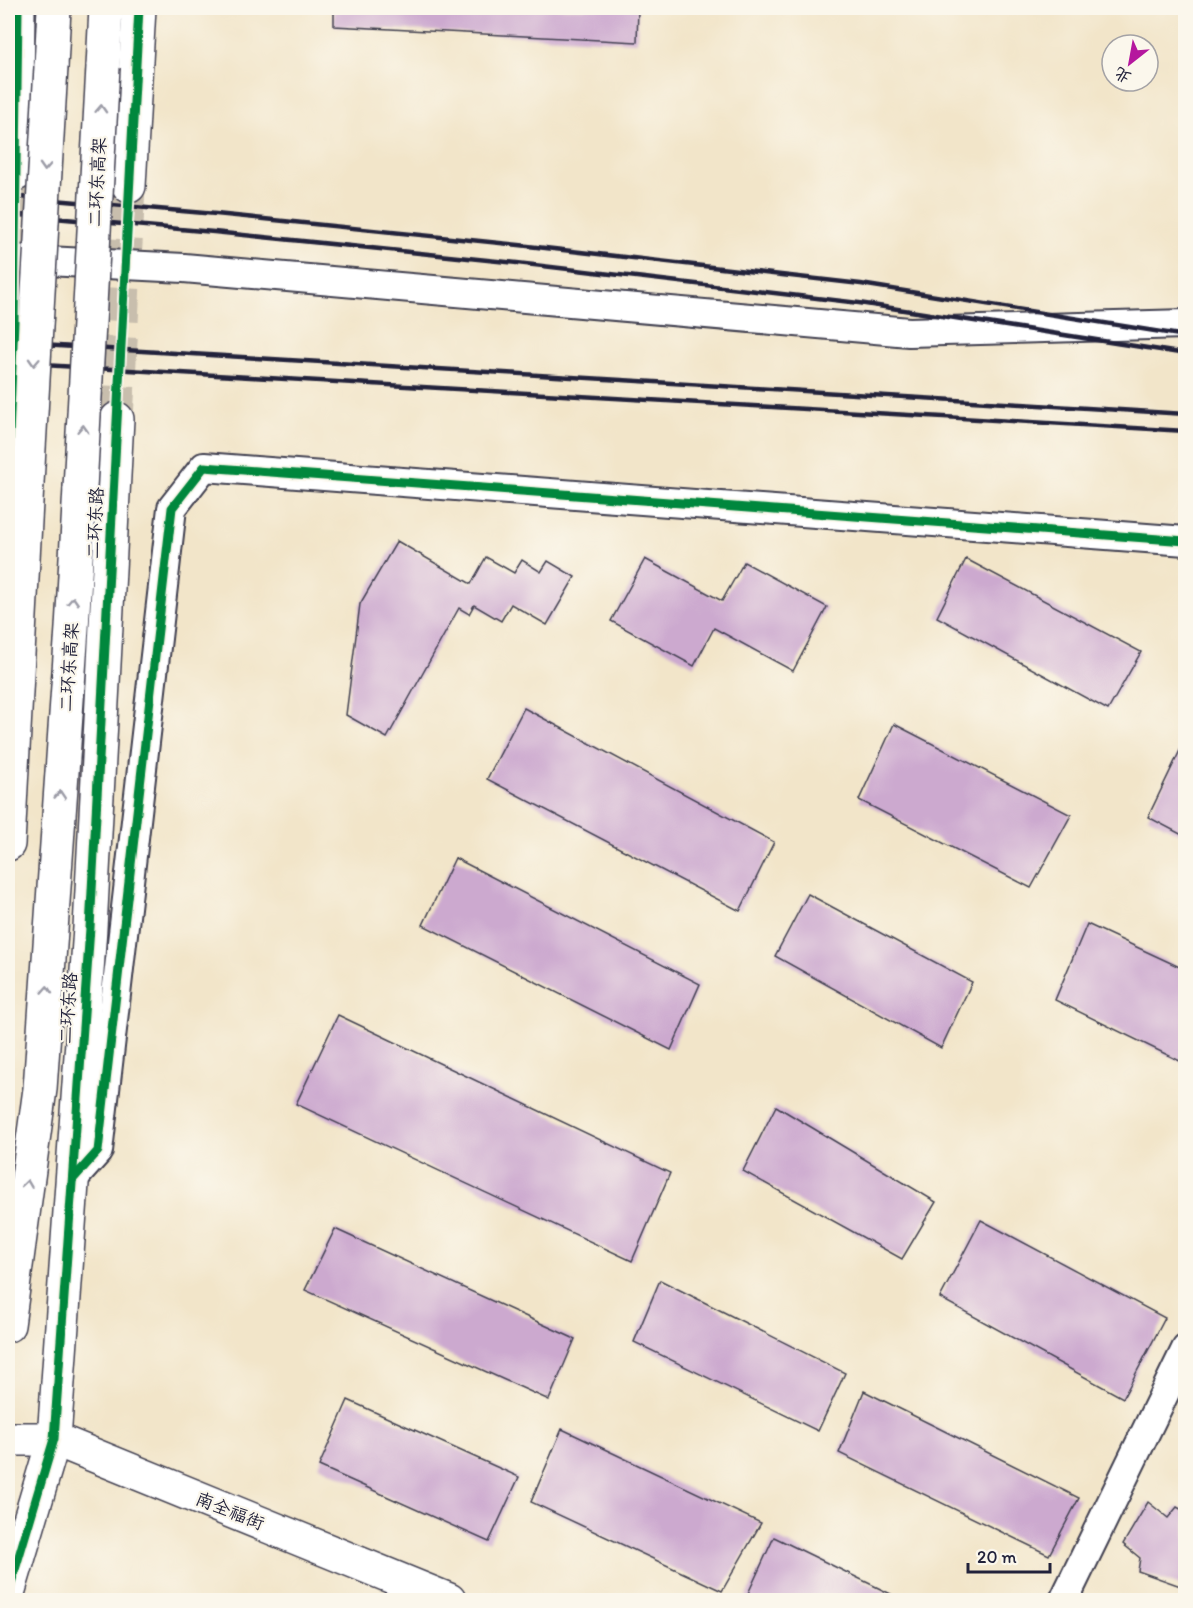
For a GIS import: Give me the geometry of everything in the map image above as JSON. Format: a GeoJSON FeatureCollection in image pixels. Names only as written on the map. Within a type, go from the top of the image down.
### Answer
{"type":"FeatureCollection","features":[{"type":"Feature","properties":{"kind":"main road"},"geometry":{"type":"LineString","coordinates":[[16,174],[18,8]]}},
{"type":"Feature","properties":{"kind":"main road"},"geometry":{"type":"LineString","coordinates":[[8,844],[54,8]]}},
{"type":"Feature","properties":{"kind":"main road","name":"二环东高架"},"geometry":{"type":"LineString","coordinates":[[8,1325],[40,1089],[72,628],[106,8]]}},
{"type":"Feature","properties":{"kind":"main road"},"geometry":{"type":"LineString","coordinates":[[129,186],[139,8]]}},
{"type":"Feature","properties":{"kind":"main road"},"geometry":{"type":"LineString","coordinates":[[8,457],[10,409]]}},
{"type":"Feature","properties":{"kind":"main road","name":"二环东路"},"geometry":{"type":"LineString","coordinates":[[8,1593],[54,1439],[90,928],[117,419]]}},
{"type":"Feature","properties":{"kind":"main road","name":"南全福街"},"geometry":{"type":"LineString","coordinates":[[8,1439],[54,1439],[449,1600]]}},
{"type":"Feature","properties":{"kind":"street"},"geometry":{"type":"LineString","coordinates":[[8,259],[184,268],[909,332],[1185,324]]}},
{"type":"Feature","properties":{"kind":"street"},"geometry":{"type":"LineString","coordinates":[[73,1179],[98,1151],[172,508],[204,467],[1185,541]]}},
{"type":"Feature","properties":{"kind":"street"},"geometry":{"type":"LineString","coordinates":[[1064,1600],[1185,1349]]}},
{"type":"Feature","properties":{"kind":"building"},"geometry":{"type":"Polygon","coordinates":[[[334,8],[638,8],[637,42],[334,26],[334,8]]]}},
{"type":"Feature","properties":{"kind":"building"},"geometry":{"type":"Polygon","coordinates":[[[397,541],[471,584],[486,557],[514,573],[522,560],[541,572],[548,561],[575,577],[547,625],[511,604],[501,621],[474,605],[469,614],[459,608],[387,738],[346,715],[360,604],[397,541]]]}},
{"type":"Feature","properties":{"kind":"building"},"geometry":{"type":"Polygon","coordinates":[[[645,559],[722,601],[744,562],[827,607],[793,671],[714,628],[694,666],[611,621],[645,559]]]}},
{"type":"Feature","properties":{"kind":"building"},"geometry":{"type":"Polygon","coordinates":[[[966,559],[1141,652],[1108,710],[937,617],[966,559]]]}},
{"type":"Feature","properties":{"kind":"building"},"geometry":{"type":"Polygon","coordinates":[[[524,708],[774,842],[740,911],[487,779],[524,708]]]}},
{"type":"Feature","properties":{"kind":"building"},"geometry":{"type":"Polygon","coordinates":[[[894,724],[1071,815],[1031,888],[859,800],[894,724]]]}},
{"type":"Feature","properties":{"kind":"building"},"geometry":{"type":"Polygon","coordinates":[[[1186,738],[1186,837],[1148,817],[1186,738]]]}},
{"type":"Feature","properties":{"kind":"building"},"geometry":{"type":"Polygon","coordinates":[[[455,858],[700,984],[671,1050],[423,925],[455,858]]]}},
{"type":"Feature","properties":{"kind":"building"},"geometry":{"type":"Polygon","coordinates":[[[808,894],[972,982],[941,1048],[775,956],[808,894]]]}},
{"type":"Feature","properties":{"kind":"building"},"geometry":{"type":"Polygon","coordinates":[[[1087,924],[1186,970],[1186,1064],[1055,1000],[1087,924]]]}},
{"type":"Feature","properties":{"kind":"building"},"geometry":{"type":"Polygon","coordinates":[[[338,1015],[670,1173],[632,1261],[296,1104],[338,1015]]]}},
{"type":"Feature","properties":{"kind":"building"},"geometry":{"type":"Polygon","coordinates":[[[776,1106],[936,1202],[902,1259],[743,1171],[776,1106]]]}},
{"type":"Feature","properties":{"kind":"building"},"geometry":{"type":"Polygon","coordinates":[[[981,1220],[1165,1318],[1123,1398],[940,1298],[981,1220]]]}},
{"type":"Feature","properties":{"kind":"building"},"geometry":{"type":"Polygon","coordinates":[[[335,1229],[575,1339],[549,1400],[305,1290],[335,1229]]]}},
{"type":"Feature","properties":{"kind":"building"},"geometry":{"type":"Polygon","coordinates":[[[660,1280],[845,1373],[818,1431],[634,1342],[660,1280]]]}},
{"type":"Feature","properties":{"kind":"building"},"geometry":{"type":"Polygon","coordinates":[[[864,1391],[1079,1498],[1049,1555],[839,1453],[864,1391]]]}},
{"type":"Feature","properties":{"kind":"building"},"geometry":{"type":"Polygon","coordinates":[[[348,1400],[519,1477],[489,1542],[319,1466],[348,1400]]]}},
{"type":"Feature","properties":{"kind":"building"},"geometry":{"type":"Polygon","coordinates":[[[562,1429],[761,1523],[722,1591],[531,1502],[562,1429]]]}},
{"type":"Feature","properties":{"kind":"building"},"geometry":{"type":"Polygon","coordinates":[[[1148,1502],[1168,1518],[1177,1507],[1186,1512],[1186,1588],[1138,1571],[1140,1558],[1123,1544],[1148,1502]]]}},
{"type":"Feature","properties":{"kind":"building"},"geometry":{"type":"Polygon","coordinates":[[[774,1537],[903,1600],[745,1600],[774,1537]]]}},
{"type":"Feature","properties":{"kind":"tunnel"},"geometry":{"type":"LineString","coordinates":[[10,409],[16,174]]}},
{"type":"Feature","properties":{"kind":"tunnel"},"geometry":{"type":"LineString","coordinates":[[117,419],[129,186]]}},
{"type":"Feature","properties":{"kind":"railway"},"geometry":{"type":"LineString","coordinates":[[8,196],[216,214],[519,245],[861,284],[1186,336]]}},
{"type":"Feature","properties":{"kind":"railway"},"geometry":{"type":"LineString","coordinates":[[8,214],[214,232],[517,263],[859,303],[1186,354]]}},
{"type":"Feature","properties":{"kind":"railway"},"geometry":{"type":"LineString","coordinates":[[8,343],[1186,414]]}},
{"type":"Feature","properties":{"kind":"railway"},"geometry":{"type":"LineString","coordinates":[[8,363],[1186,431]]}},
{"type":"Feature","properties":{"kind":"cycle path"},"geometry":{"type":"LineString","coordinates":[[8,457],[14,322],[18,8]]}},
{"type":"Feature","properties":{"kind":"cycle path"},"geometry":{"type":"LineString","coordinates":[[8,1593],[54,1439],[90,928],[139,8]]}},
{"type":"Feature","properties":{"kind":"cycle path"},"geometry":{"type":"LineString","coordinates":[[73,1179],[98,1151],[172,508],[204,467],[1186,541]]}}]}
